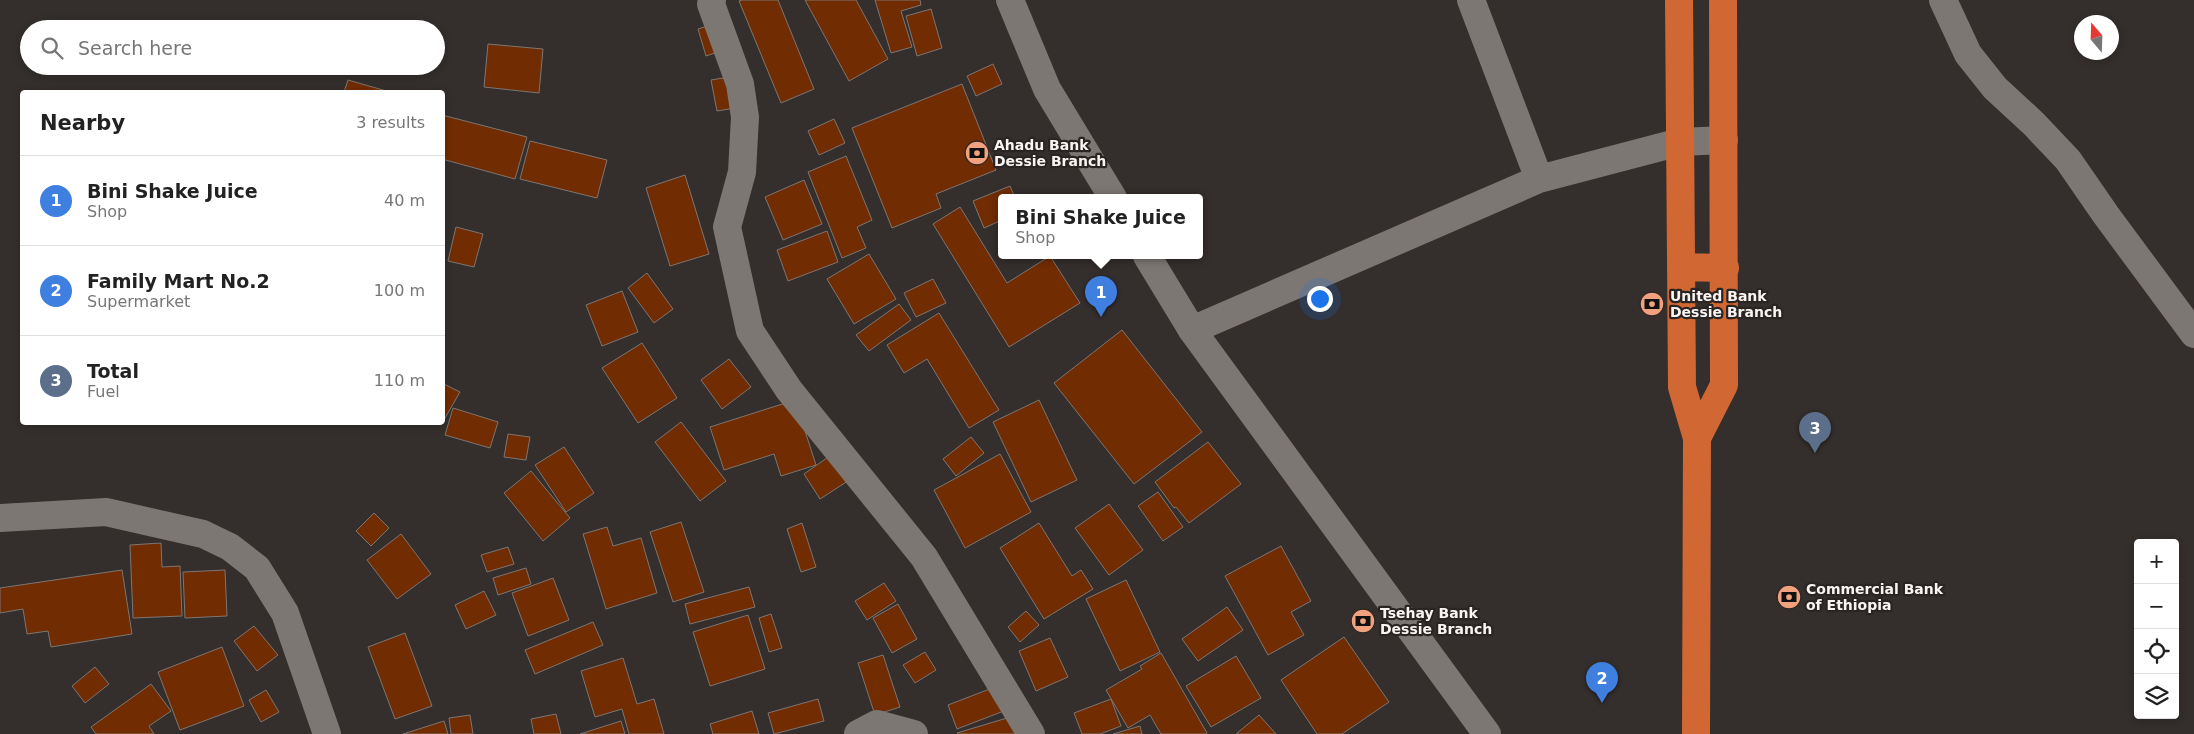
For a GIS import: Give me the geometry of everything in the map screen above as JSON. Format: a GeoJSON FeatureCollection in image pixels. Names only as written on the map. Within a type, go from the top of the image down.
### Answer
{"type":"FeatureCollection","features":[{"type":"Feature","properties":{"kind":"highway"},"geometry":{"type":"LineString","coordinates":[[1679,0],[1682,387],[1697,438],[1696,734]]}},
{"type":"Feature","properties":{"kind":"highway"},"geometry":{"type":"LineString","coordinates":[[1697,438],[1724,385],[1723,0]]}},
{"type":"Feature","properties":{"kind":"highway"},"geometry":{"type":"LineString","coordinates":[[1681,267],[1725,268]]}},
{"type":"Feature","properties":{"kind":"street"},"geometry":{"type":"LineString","coordinates":[[712,0],[711,4],[740,84],[746,117],[742,172],[727,227],[750,331],[788,390],[924,557],[1031,734]]}},
{"type":"Feature","properties":{"kind":"street"},"geometry":{"type":"LineString","coordinates":[[1010,0],[1047,89],[1111,194]]}},
{"type":"Feature","properties":{"kind":"street"},"geometry":{"type":"LineString","coordinates":[[1471,0],[1539,179]]}},
{"type":"Feature","properties":{"kind":"street"},"geometry":{"type":"LineString","coordinates":[[1943,0],[1968,54],[1995,88],[2034,124],[2068,160],[2194,334]]}},
{"type":"Feature","properties":{"kind":"street"},"geometry":{"type":"LineString","coordinates":[[1192,330],[1539,179],[1680,142],[1724,140]]}},
{"type":"Feature","properties":{"kind":"street"},"geometry":{"type":"LineString","coordinates":[[1149,259],[1192,330],[1487,734]]}},
{"type":"Feature","properties":{"kind":"street"},"geometry":{"type":"LineString","coordinates":[[0,518],[106,512],[202,534],[230,547],[257,568],[284,612],[327,734]]}},
{"type":"Feature","properties":{"kind":"street"},"geometry":{"type":"LineString","coordinates":[[858,734],[877,724],[914,734]]}},
{"type":"Feature","properties":{"kind":"building"},"geometry":{"type":"Polygon","coordinates":[[[778,0],[814,89],[781,103],[739,1],[778,0]]]}},
{"type":"Feature","properties":{"kind":"building"},"geometry":{"type":"Polygon","coordinates":[[[805,0],[856,0],[888,59],[849,81],[805,0]]]}},
{"type":"Feature","properties":{"kind":"building"},"geometry":{"type":"Polygon","coordinates":[[[875,0],[920,0],[921,5],[901,11],[912,47],[891,53],[875,0]]]}},
{"type":"Feature","properties":{"kind":"building"},"geometry":{"type":"Polygon","coordinates":[[[931,9],[942,48],[917,56],[906,16],[931,9]]]}},
{"type":"Feature","properties":{"kind":"building"},"geometry":{"type":"Polygon","coordinates":[[[713,24],[721,51],[706,56],[698,29],[713,24]]]}},
{"type":"Feature","properties":{"kind":"building"},"geometry":{"type":"Polygon","coordinates":[[[488,44],[543,49],[539,93],[484,87],[488,44]]]}},
{"type":"Feature","properties":{"kind":"building"},"geometry":{"type":"Polygon","coordinates":[[[993,64],[1002,84],[976,96],[967,76],[993,64]]]}},
{"type":"Feature","properties":{"kind":"building"},"geometry":{"type":"Polygon","coordinates":[[[729,77],[735,108],[717,111],[711,80],[729,77]]]}},
{"type":"Feature","properties":{"kind":"building"},"geometry":{"type":"Polygon","coordinates":[[[348,80],[383,90],[345,90],[348,80]]]}},
{"type":"Feature","properties":{"kind":"building"},"geometry":{"type":"Polygon","coordinates":[[[962,84],[996,170],[936,194],[941,208],[892,228],[852,128],[962,84]]]}},
{"type":"Feature","properties":{"kind":"building"},"geometry":{"type":"Polygon","coordinates":[[[445,116],[527,137],[515,179],[445,160],[445,116]]]}},
{"type":"Feature","properties":{"kind":"building"},"geometry":{"type":"Polygon","coordinates":[[[834,119],[845,143],[819,155],[808,131],[834,119]]]}},
{"type":"Feature","properties":{"kind":"building"},"geometry":{"type":"Polygon","coordinates":[[[530,141],[607,160],[597,198],[520,179],[530,141]]]}},
{"type":"Feature","properties":{"kind":"building"},"geometry":{"type":"Polygon","coordinates":[[[846,156],[872,220],[857,227],[866,248],[842,258],[808,172],[846,156]]]}},
{"type":"Feature","properties":{"kind":"building"},"geometry":{"type":"Polygon","coordinates":[[[685,175],[709,254],[670,266],[646,188],[685,175]]]}},
{"type":"Feature","properties":{"kind":"building"},"geometry":{"type":"Polygon","coordinates":[[[804,180],[822,224],[783,240],[765,197],[804,180]]]}},
{"type":"Feature","properties":{"kind":"building"},"geometry":{"type":"Polygon","coordinates":[[[1010,186],[1013,194],[998,194],[998,222],[984,228],[973,201],[1010,186]]]}},
{"type":"Feature","properties":{"kind":"building"},"geometry":{"type":"Polygon","coordinates":[[[960,207],[1007,283],[1045,259],[1052,259],[1080,303],[1009,347],[933,224],[960,207]]]}},
{"type":"Feature","properties":{"kind":"building"},"geometry":{"type":"Polygon","coordinates":[[[456,227],[483,234],[474,267],[448,261],[456,227]]]}},
{"type":"Feature","properties":{"kind":"building"},"geometry":{"type":"Polygon","coordinates":[[[827,231],[838,262],[788,281],[777,250],[827,231]]]}},
{"type":"Feature","properties":{"kind":"building"},"geometry":{"type":"Polygon","coordinates":[[[869,254],[896,299],[854,324],[827,279],[869,254]]]}},
{"type":"Feature","properties":{"kind":"building"},"geometry":{"type":"Polygon","coordinates":[[[647,273],[673,309],[654,323],[628,288],[647,273]]]}},
{"type":"Feature","properties":{"kind":"building"},"geometry":{"type":"Polygon","coordinates":[[[933,279],[946,303],[916,317],[904,293],[933,279]]]}},
{"type":"Feature","properties":{"kind":"building"},"geometry":{"type":"Polygon","coordinates":[[[622,291],[638,332],[602,346],[586,305],[622,291]]]}},
{"type":"Feature","properties":{"kind":"building"},"geometry":{"type":"Polygon","coordinates":[[[899,304],[911,320],[869,351],[856,335],[899,304]]]}},
{"type":"Feature","properties":{"kind":"building"},"geometry":{"type":"Polygon","coordinates":[[[939,313],[999,410],[969,428],[927,359],[904,373],[887,345],[939,313]]]}},
{"type":"Feature","properties":{"kind":"building"},"geometry":{"type":"Polygon","coordinates":[[[1122,330],[1202,432],[1134,484],[1054,383],[1122,330]]]}},
{"type":"Feature","properties":{"kind":"building"},"geometry":{"type":"Polygon","coordinates":[[[642,343],[677,398],[638,423],[602,368],[642,343]]]}},
{"type":"Feature","properties":{"kind":"building"},"geometry":{"type":"Polygon","coordinates":[[[729,359],[751,387],[722,409],[701,380],[729,359]]]}},
{"type":"Feature","properties":{"kind":"building"},"geometry":{"type":"Polygon","coordinates":[[[445,384],[460,392],[445,418],[445,384]]]}},
{"type":"Feature","properties":{"kind":"building"},"geometry":{"type":"Polygon","coordinates":[[[795,400],[816,465],[781,476],[774,454],[724,470],[710,427],[795,400]]]}},
{"type":"Feature","properties":{"kind":"building"},"geometry":{"type":"Polygon","coordinates":[[[1039,400],[1077,480],[1031,502],[993,422],[1039,400]]]}},
{"type":"Feature","properties":{"kind":"building"},"geometry":{"type":"Polygon","coordinates":[[[453,408],[498,422],[490,448],[445,435],[453,408]]]}},
{"type":"Feature","properties":{"kind":"building"},"geometry":{"type":"Polygon","coordinates":[[[681,422],[726,481],[700,501],[655,442],[681,422]]]}},
{"type":"Feature","properties":{"kind":"building"},"geometry":{"type":"Polygon","coordinates":[[[508,434],[530,437],[526,460],[504,457],[508,434]]]}},
{"type":"Feature","properties":{"kind":"building"},"geometry":{"type":"Polygon","coordinates":[[[971,437],[984,453],[956,476],[943,459],[971,437]]]}},
{"type":"Feature","properties":{"kind":"building"},"geometry":{"type":"Polygon","coordinates":[[[1208,442],[1241,484],[1189,523],[1176,507],[1174,508],[1155,482],[1208,442]]]}},
{"type":"Feature","properties":{"kind":"building"},"geometry":{"type":"Polygon","coordinates":[[[564,447],[594,493],[566,512],[535,465],[564,447]]]}},
{"type":"Feature","properties":{"kind":"building"},"geometry":{"type":"Polygon","coordinates":[[[834,453],[851,479],[820,499],[804,474],[834,453]]]}},
{"type":"Feature","properties":{"kind":"building"},"geometry":{"type":"Polygon","coordinates":[[[1000,454],[1031,512],[965,548],[934,490],[1000,454]]]}},
{"type":"Feature","properties":{"kind":"building"},"geometry":{"type":"Polygon","coordinates":[[[531,471],[570,518],[543,541],[504,493],[531,471]]]}},
{"type":"Feature","properties":{"kind":"building"},"geometry":{"type":"Polygon","coordinates":[[[1158,492],[1183,527],[1163,541],[1138,506],[1158,492]]]}},
{"type":"Feature","properties":{"kind":"building"},"geometry":{"type":"Polygon","coordinates":[[[1109,504],[1143,550],[1109,575],[1075,528],[1109,504]]]}},
{"type":"Feature","properties":{"kind":"building"},"geometry":{"type":"Polygon","coordinates":[[[374,513],[389,528],[371,546],[356,531],[374,513]]]}},
{"type":"Feature","properties":{"kind":"building"},"geometry":{"type":"Polygon","coordinates":[[[681,522],[704,592],[673,602],[650,532],[681,522]]]}},
{"type":"Feature","properties":{"kind":"building"},"geometry":{"type":"Polygon","coordinates":[[[802,523],[816,567],[801,572],[787,529],[802,523]]]}},
{"type":"Feature","properties":{"kind":"building"},"geometry":{"type":"Polygon","coordinates":[[[1039,523],[1072,576],[1081,570],[1093,589],[1044,619],[1000,548],[1039,523]]]}},
{"type":"Feature","properties":{"kind":"building"},"geometry":{"type":"Polygon","coordinates":[[[607,527],[613,546],[641,538],[657,593],[606,609],[583,534],[607,527]]]}},
{"type":"Feature","properties":{"kind":"building"},"geometry":{"type":"Polygon","coordinates":[[[401,534],[431,574],[397,599],[367,560],[401,534]]]}},
{"type":"Feature","properties":{"kind":"building"},"geometry":{"type":"Polygon","coordinates":[[[161,543],[162,567],[180,566],[182,616],[133,618],[130,545],[161,543]]]}},
{"type":"Feature","properties":{"kind":"building"},"geometry":{"type":"Polygon","coordinates":[[[1281,546],[1311,601],[1291,612],[1304,635],[1268,655],[1225,576],[1281,546]]]}},
{"type":"Feature","properties":{"kind":"building"},"geometry":{"type":"Polygon","coordinates":[[[508,547],[514,564],[487,572],[481,555],[508,547]]]}},
{"type":"Feature","properties":{"kind":"building"},"geometry":{"type":"Polygon","coordinates":[[[526,568],[531,584],[498,595],[493,578],[526,568]]]}},
{"type":"Feature","properties":{"kind":"building"},"geometry":{"type":"Polygon","coordinates":[[[122,570],[132,634],[51,647],[48,631],[27,634],[23,609],[0,613],[0,588],[122,570]]]}},
{"type":"Feature","properties":{"kind":"building"},"geometry":{"type":"Polygon","coordinates":[[[225,570],[227,616],[185,618],[183,572],[225,570]]]}},
{"type":"Feature","properties":{"kind":"building"},"geometry":{"type":"Polygon","coordinates":[[[553,578],[569,620],[528,636],[512,593],[553,578]]]}},
{"type":"Feature","properties":{"kind":"building"},"geometry":{"type":"Polygon","coordinates":[[[1126,580],[1160,652],[1120,671],[1086,599],[1126,580]]]}},
{"type":"Feature","properties":{"kind":"building"},"geometry":{"type":"Polygon","coordinates":[[[884,583],[896,601],[867,620],[855,601],[884,583]]]}},
{"type":"Feature","properties":{"kind":"building"},"geometry":{"type":"Polygon","coordinates":[[[749,587],[755,607],[690,624],[685,604],[749,587]]]}},
{"type":"Feature","properties":{"kind":"building"},"geometry":{"type":"Polygon","coordinates":[[[484,591],[496,615],[466,629],[455,605],[484,591]]]}},
{"type":"Feature","properties":{"kind":"building"},"geometry":{"type":"Polygon","coordinates":[[[898,604],[917,639],[892,653],[873,618],[898,604]]]}},
{"type":"Feature","properties":{"kind":"building"},"geometry":{"type":"Polygon","coordinates":[[[1227,607],[1243,630],[1198,661],[1182,639],[1227,607]]]}},
{"type":"Feature","properties":{"kind":"building"},"geometry":{"type":"Polygon","coordinates":[[[1026,611],[1039,625],[1020,642],[1008,627],[1026,611]]]}},
{"type":"Feature","properties":{"kind":"building"},"geometry":{"type":"Polygon","coordinates":[[[771,614],[782,648],[769,652],[759,618],[771,614]]]}},
{"type":"Feature","properties":{"kind":"building"},"geometry":{"type":"Polygon","coordinates":[[[748,615],[765,669],[710,686],[693,632],[748,615]]]}},
{"type":"Feature","properties":{"kind":"building"},"geometry":{"type":"Polygon","coordinates":[[[593,622],[603,645],[535,674],[525,650],[593,622]]]}},
{"type":"Feature","properties":{"kind":"building"},"geometry":{"type":"Polygon","coordinates":[[[254,626],[278,655],[257,671],[234,641],[254,626]]]}},
{"type":"Feature","properties":{"kind":"building"},"geometry":{"type":"Polygon","coordinates":[[[405,633],[432,706],[395,719],[368,647],[405,633]]]}},
{"type":"Feature","properties":{"kind":"building"},"geometry":{"type":"Polygon","coordinates":[[[1344,637],[1389,702],[1342,734],[1317,734],[1281,680],[1344,637]]]}},
{"type":"Feature","properties":{"kind":"building"},"geometry":{"type":"Polygon","coordinates":[[[1050,638],[1068,677],[1036,691],[1019,651],[1050,638]]]}},
{"type":"Feature","properties":{"kind":"building"},"geometry":{"type":"Polygon","coordinates":[[[222,647],[244,706],[180,730],[158,672],[222,647]]]}},
{"type":"Feature","properties":{"kind":"building"},"geometry":{"type":"Polygon","coordinates":[[[925,652],[936,670],[915,683],[903,665],[925,652]]]}},
{"type":"Feature","properties":{"kind":"building"},"geometry":{"type":"Polygon","coordinates":[[[1161,653],[1207,733],[1161,734],[1150,715],[1128,728],[1106,690],[1142,669],[1140,666],[1161,653]]]}},
{"type":"Feature","properties":{"kind":"building"},"geometry":{"type":"Polygon","coordinates":[[[883,655],[900,707],[875,715],[858,663],[883,655]]]}},
{"type":"Feature","properties":{"kind":"building"},"geometry":{"type":"Polygon","coordinates":[[[1236,656],[1261,698],[1211,727],[1186,686],[1236,656]]]}},
{"type":"Feature","properties":{"kind":"building"},"geometry":{"type":"Polygon","coordinates":[[[623,658],[637,704],[654,699],[664,734],[629,734],[622,709],[595,717],[581,671],[623,658]]]}},
{"type":"Feature","properties":{"kind":"building"},"geometry":{"type":"Polygon","coordinates":[[[95,667],[109,684],[85,703],[72,686],[95,667]]]}},
{"type":"Feature","properties":{"kind":"building"},"geometry":{"type":"Polygon","coordinates":[[[151,684],[171,711],[149,726],[154,734],[96,734],[91,727],[151,684]]]}},
{"type":"Feature","properties":{"kind":"building"},"geometry":{"type":"Polygon","coordinates":[[[1000,685],[1009,709],[957,729],[948,705],[1000,685]]]}},
{"type":"Feature","properties":{"kind":"building"},"geometry":{"type":"Polygon","coordinates":[[[266,690],[279,712],[261,722],[249,700],[266,690]]]}},
{"type":"Feature","properties":{"kind":"building"},"geometry":{"type":"Polygon","coordinates":[[[818,699],[824,721],[774,734],[768,713],[818,699]]]}},
{"type":"Feature","properties":{"kind":"building"},"geometry":{"type":"Polygon","coordinates":[[[1111,699],[1121,726],[1100,734],[1082,734],[1074,713],[1111,699]]]}},
{"type":"Feature","properties":{"kind":"building"},"geometry":{"type":"Polygon","coordinates":[[[752,711],[759,734],[713,734],[710,724],[752,711]]]}},
{"type":"Feature","properties":{"kind":"building"},"geometry":{"type":"Polygon","coordinates":[[[556,714],[561,734],[534,734],[531,719],[556,714]]]}},
{"type":"Feature","properties":{"kind":"building"},"geometry":{"type":"Polygon","coordinates":[[[470,715],[473,734],[451,734],[449,718],[470,715]]]}},
{"type":"Feature","properties":{"kind":"building"},"geometry":{"type":"Polygon","coordinates":[[[1017,715],[1023,734],[957,733],[1017,715]]]}},
{"type":"Feature","properties":{"kind":"building"},"geometry":{"type":"Polygon","coordinates":[[[1259,715],[1276,734],[1236,734],[1259,715]]]}},
{"type":"Feature","properties":{"kind":"building"},"geometry":{"type":"Polygon","coordinates":[[[444,721],[448,734],[403,734],[444,721]]]}},
{"type":"Feature","properties":{"kind":"building"},"geometry":{"type":"Polygon","coordinates":[[[621,721],[625,734],[580,734],[621,721]]]}},
{"type":"Feature","properties":{"kind":"building"},"geometry":{"type":"Polygon","coordinates":[[[1140,726],[1142,734],[1113,734],[1140,726]]]}},
{"type":"Feature","properties":{"kind":"place","name":"Ahadu Bank Dessie Branch"},"geometry":{"type":"Point","coordinates":[977,153]}},
{"type":"Feature","properties":{"kind":"place","name":"United Bank Dessie Branch"},"geometry":{"type":"Point","coordinates":[1652,304]}},
{"type":"Feature","properties":{"kind":"place","name":"Bini Shake Juice"},"geometry":{"type":"Point","coordinates":[1101,317]}},
{"type":"Feature","properties":{"kind":"place","name":"Total"},"geometry":{"type":"Point","coordinates":[1815,453]}},
{"type":"Feature","properties":{"kind":"place","name":"Commercial Bank of Ethiopia"},"geometry":{"type":"Point","coordinates":[1789,597]}},
{"type":"Feature","properties":{"kind":"place","name":"Tsehay Bank Dessie Branch"},"geometry":{"type":"Point","coordinates":[1363,621]}},
{"type":"Feature","properties":{"kind":"place","name":"Family Mart No.2"},"geometry":{"type":"Point","coordinates":[1602,703]}}]}
